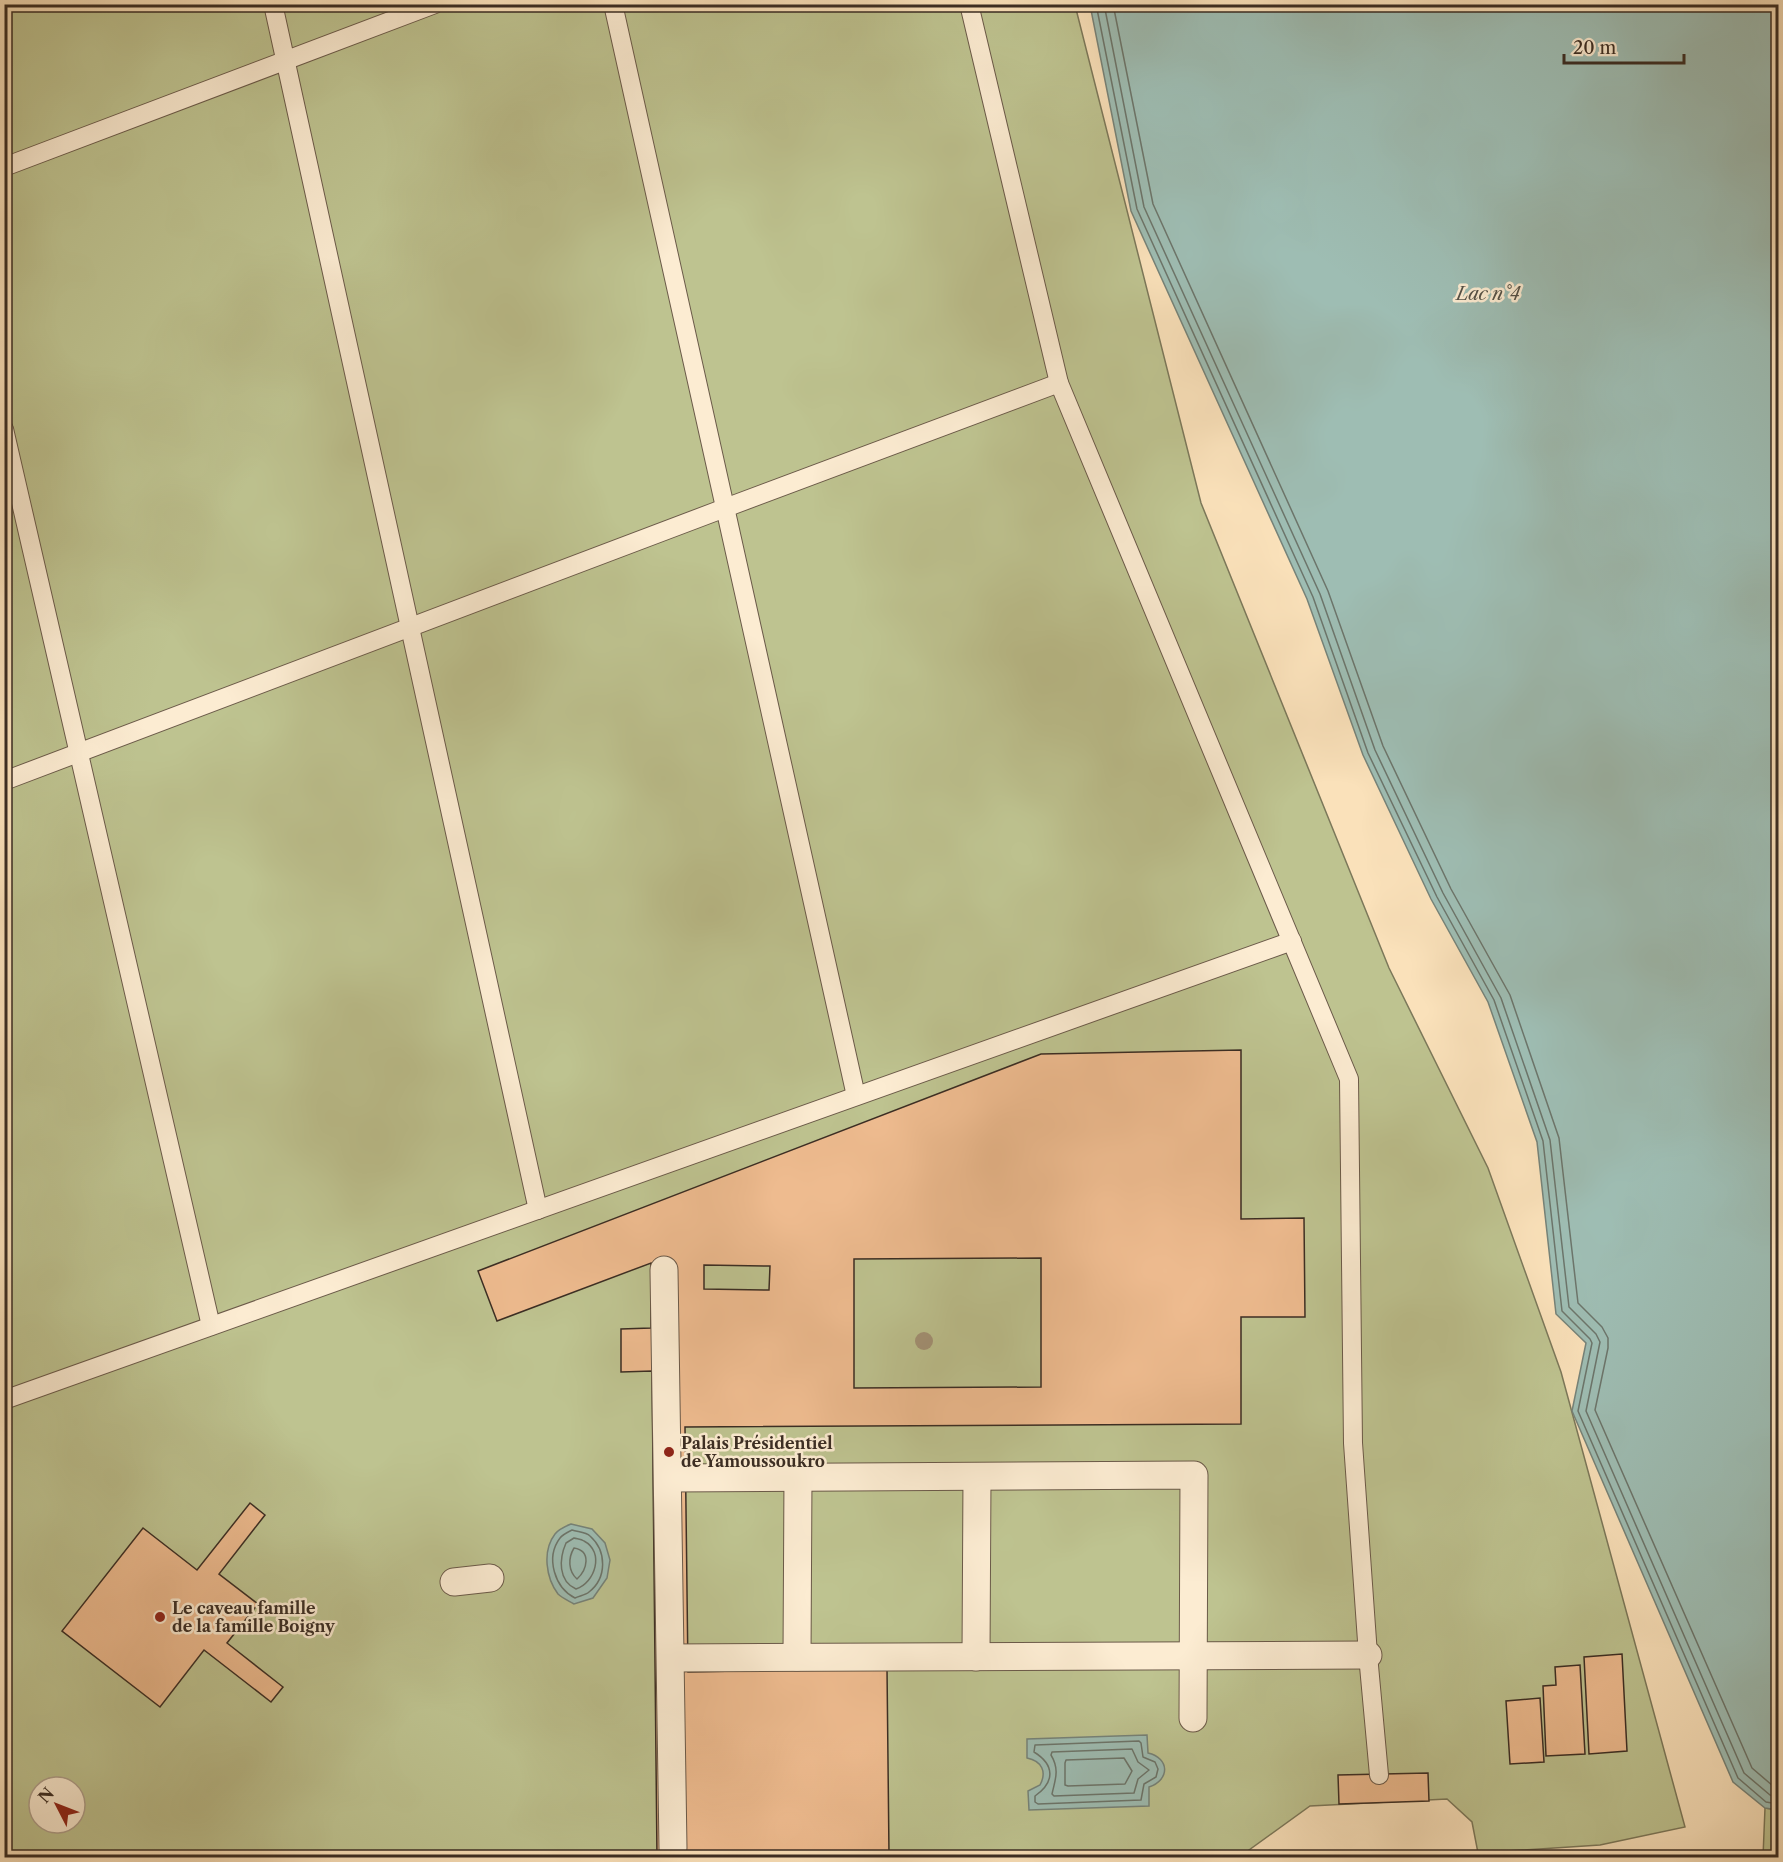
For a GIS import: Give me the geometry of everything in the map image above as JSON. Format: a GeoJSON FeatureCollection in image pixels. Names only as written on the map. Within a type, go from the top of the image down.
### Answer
{"type":"FeatureCollection","features":[{"type":"Feature","properties":{"kind":"street"},"geometry":{"type":"LineString","coordinates":[[664,1270],[674,1848]]}},
{"type":"Feature","properties":{"kind":"street"},"geometry":{"type":"LineString","coordinates":[[668,1478],[1194,1476],[1193,1718]]}},
{"type":"Feature","properties":{"kind":"street"},"geometry":{"type":"LineString","coordinates":[[797,1657],[798,1477]]}},
{"type":"Feature","properties":{"kind":"street"},"geometry":{"type":"LineString","coordinates":[[976,1657],[977,1477]]}},
{"type":"Feature","properties":{"kind":"street"},"geometry":{"type":"LineString","coordinates":[[454,1582],[490,1578]]}},
{"type":"Feature","properties":{"kind":"street"},"geometry":{"type":"LineString","coordinates":[[670,1658],[1368,1654]]}},
{"type":"Feature","properties":{"kind":"lane"},"geometry":{"type":"LineString","coordinates":[[273,4],[538,1210]]}},
{"type":"Feature","properties":{"kind":"lane"},"geometry":{"type":"LineString","coordinates":[[4,167],[435,4]]}},
{"type":"Feature","properties":{"kind":"lane"},"geometry":{"type":"LineString","coordinates":[[613,4],[856,1096]]}},
{"type":"Feature","properties":{"kind":"lane"},"geometry":{"type":"LineString","coordinates":[[969,4],[1059,383],[1349,1078],[1353,1443],[1379,1775]]}},
{"type":"Feature","properties":{"kind":"lane"},"geometry":{"type":"LineString","coordinates":[[4,781],[1059,383]]}},
{"type":"Feature","properties":{"kind":"lane"},"geometry":{"type":"LineString","coordinates":[[4,429],[211,1326]]}},
{"type":"Feature","properties":{"kind":"lane"},"geometry":{"type":"LineString","coordinates":[[4,1400],[1292,941]]}},
{"type":"Feature","properties":{"kind":"green space"},"geometry":{"type":"Polygon","coordinates":[[[5,5],[1075,5],[1201,503],[1389,968],[1488,1168],[1561,1372],[1685,1827],[1600,1845],[1478,1853],[1472,1822],[1447,1799],[1310,1806],[1242,1855],[889,1854],[657,1858],[5,1858],[5,5]]]}},
{"type":"Feature","properties":{"kind":"green space"},"geometry":{"type":"Polygon","coordinates":[[[1765,1808],[1778,1810],[1778,1857],[1763,1857],[1765,1808]]]}},
{"type":"Feature","properties":{"kind":"water","name":"Lac n°4"},"geometry":{"type":"Polygon","coordinates":[[[1090,5],[1778,5],[1778,1810],[1765,1808],[1733,1782],[1572,1411],[1586,1343],[1556,1314],[1537,1142],[1488,1002],[1431,899],[1363,755],[1307,599],[1131,211],[1090,5]]]}},
{"type":"Feature","properties":{"kind":"water"},"geometry":{"type":"Polygon","coordinates":[[[571,1524],[592,1529],[605,1543],[610,1560],[607,1578],[593,1598],[574,1604],[558,1594],[548,1572],[547,1564],[548,1548],[555,1534],[571,1524]]]}},
{"type":"Feature","properties":{"kind":"water"},"geometry":{"type":"Polygon","coordinates":[[[1147,1735],[1148,1753],[1160,1759],[1165,1769],[1161,1779],[1149,1787],[1149,1806],[1029,1810],[1028,1791],[1040,1785],[1043,1772],[1040,1764],[1027,1758],[1027,1739],[1147,1735]]]}},
{"type":"Feature","properties":{"kind":"building","name":"Palais Présidentiel de Yamoussoukro"},"geometry":{"type":"Polygon","coordinates":[[[1241,1050],[1241,1219],[1304,1218],[1305,1317],[1241,1317],[1241,1424],[685,1427],[688,1672],[887,1668],[889,1854],[657,1857],[652,1371],[621,1372],[621,1329],[651,1328],[651,1263],[497,1321],[478,1271],[1041,1054],[1241,1050]],[[1041,1258],[854,1259],[854,1388],[1041,1387],[1041,1258]],[[704,1265],[704,1289],[769,1290],[770,1266],[704,1265]]]}},
{"type":"Feature","properties":{"kind":"building","name":"Le caveau famille de la famille Boigny"},"geometry":{"type":"Polygon","coordinates":[[[250,1503],[265,1515],[219,1574],[258,1604],[227,1643],[283,1687],[271,1702],[204,1650],[160,1707],[62,1631],[143,1528],[197,1570],[250,1503]]]}},
{"type":"Feature","properties":{"kind":"building"},"geometry":{"type":"Polygon","coordinates":[[[1622,1654],[1627,1751],[1589,1754],[1584,1657],[1622,1654]]]}},
{"type":"Feature","properties":{"kind":"building"},"geometry":{"type":"Polygon","coordinates":[[[1580,1665],[1585,1754],[1546,1756],[1543,1686],[1556,1685],[1555,1667],[1580,1665]]]}},
{"type":"Feature","properties":{"kind":"building"},"geometry":{"type":"Polygon","coordinates":[[[1540,1698],[1544,1762],[1510,1764],[1506,1701],[1540,1698]]]}},
{"type":"Feature","properties":{"kind":"building"},"geometry":{"type":"Polygon","coordinates":[[[1428,1773],[1429,1801],[1339,1804],[1338,1775],[1428,1773]]]}},
{"type":"Feature","properties":{"kind":"place","name":"Palais Présidentiel de Yamoussoukro"},"geometry":{"type":"Point","coordinates":[669,1452]}},
{"type":"Feature","properties":{"kind":"place","name":"Le caveau famille de la famille Boigny"},"geometry":{"type":"Point","coordinates":[160,1617]}}]}
